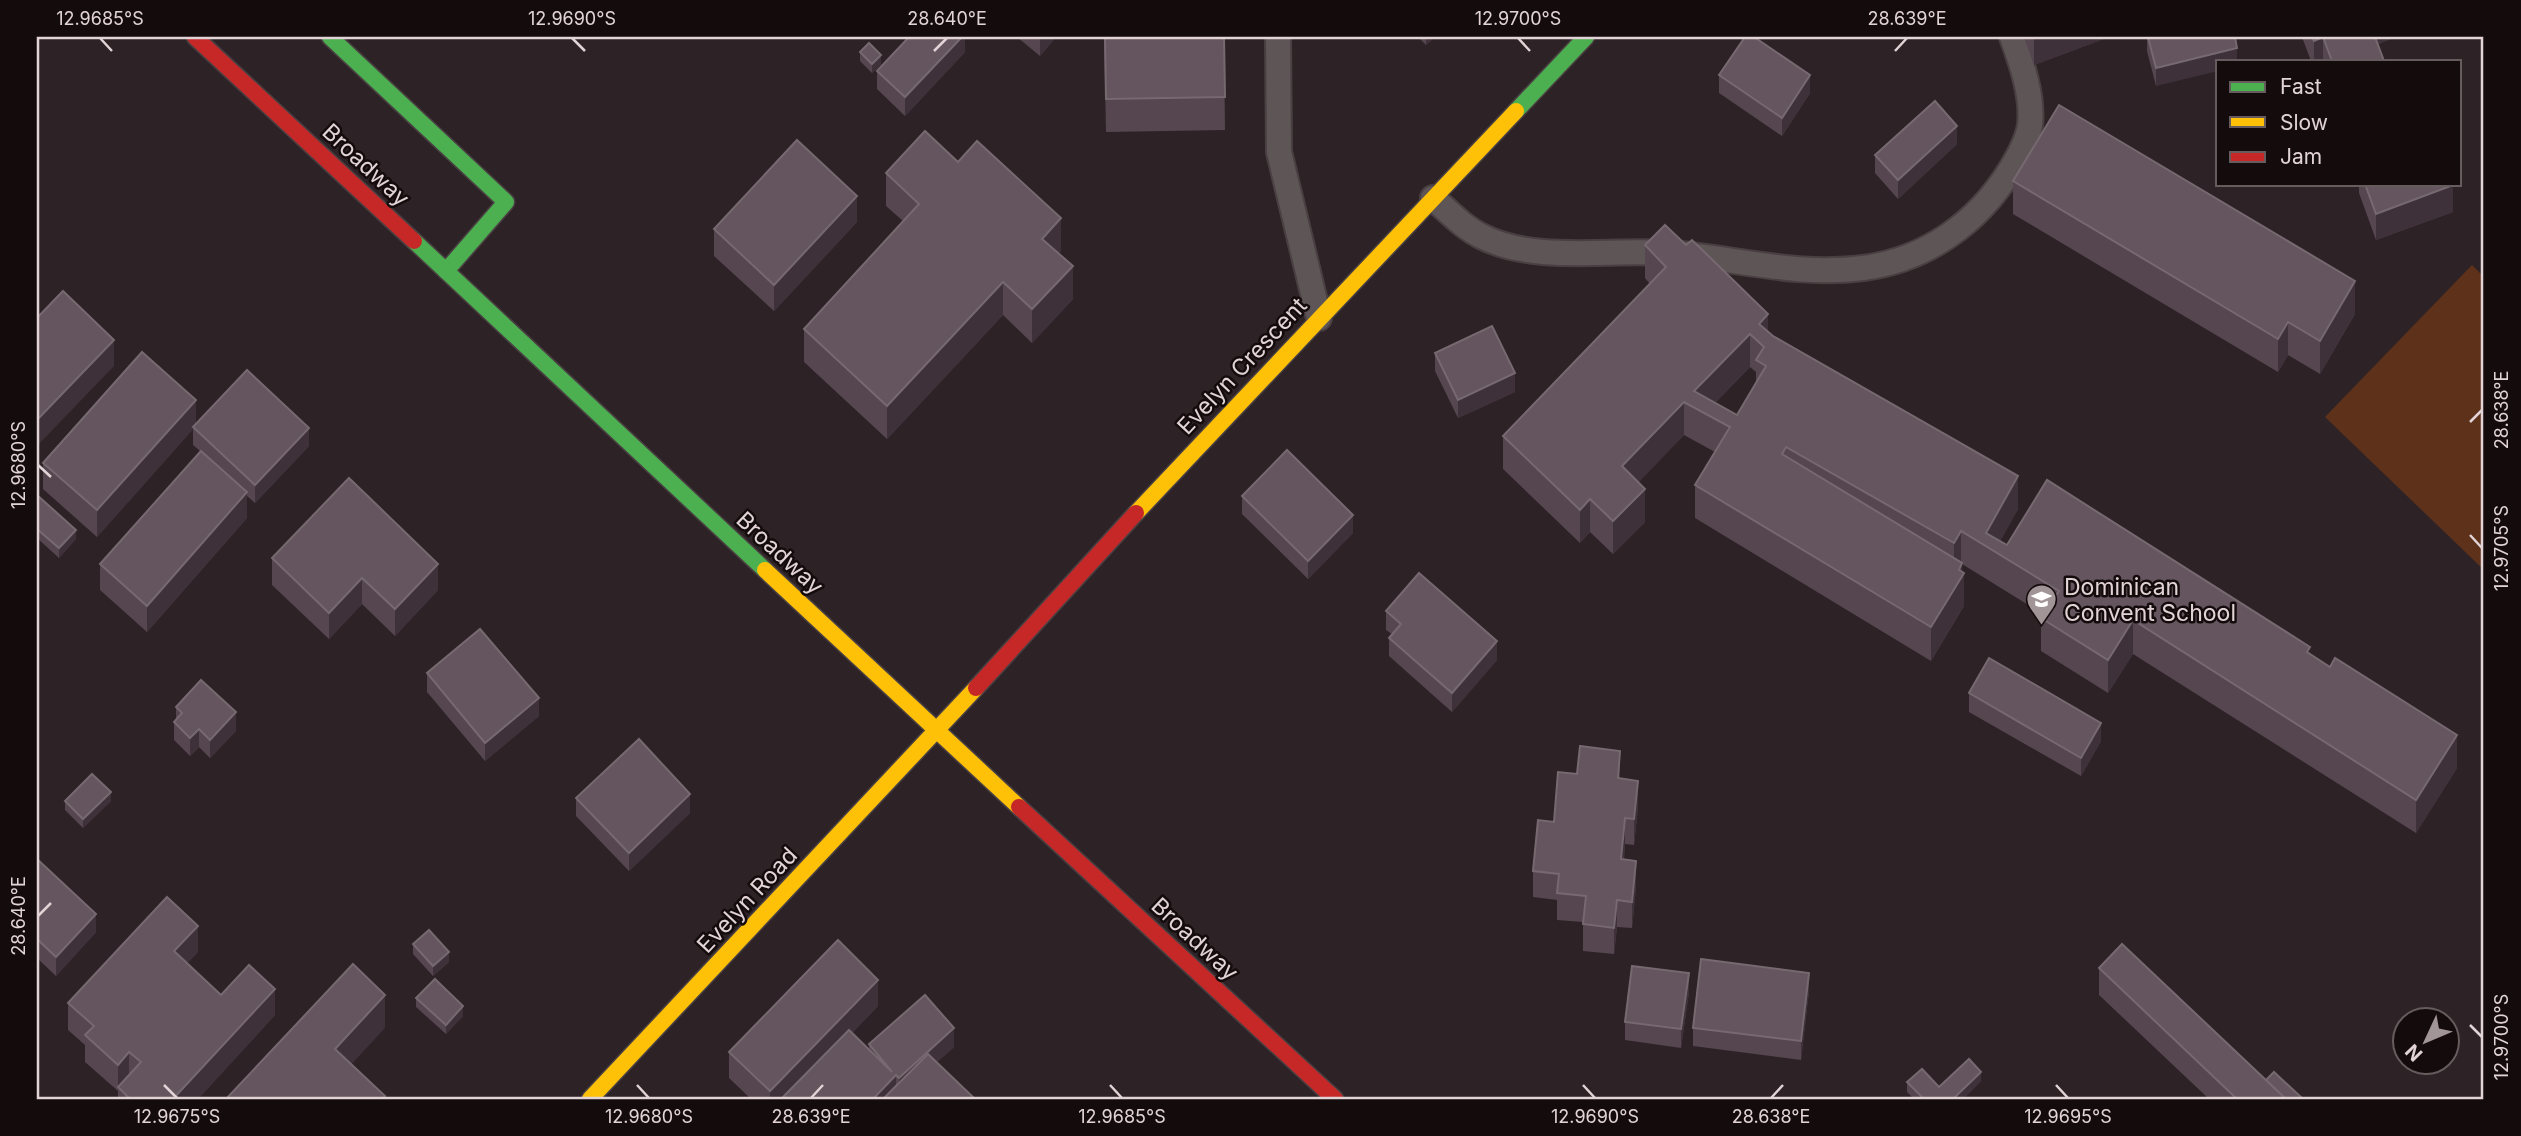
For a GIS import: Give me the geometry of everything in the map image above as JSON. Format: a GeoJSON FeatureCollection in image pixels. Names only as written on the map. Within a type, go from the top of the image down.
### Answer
{"type":"FeatureCollection","features":[{"type":"Feature","properties":{"kind":"street","name":"Broadway"},"geometry":{"type":"LineString","coordinates":[[195,37],[937,732],[1335,1099]]}},
{"type":"Feature","properties":{"kind":"street"},"geometry":{"type":"LineString","coordinates":[[330,37],[506,202],[446,271]]}},
{"type":"Feature","properties":{"kind":"street","name":"Evelyn Crescent"},"geometry":{"type":"LineString","coordinates":[[937,732],[1154,493],[1586,37]]}},
{"type":"Feature","properties":{"kind":"street","name":"Evelyn Road"},"geometry":{"type":"LineString","coordinates":[[590,1099],[937,732]]}},
{"type":"Feature","properties":{"kind":"lane"},"geometry":{"type":"LineString","coordinates":[[1278,37],[1279,152],[1319,318]]}},
{"type":"Feature","properties":{"kind":"lane"},"geometry":{"type":"LineString","coordinates":[[1433,198],[1469,229],[1484,238],[1504,245],[1547,252],[1669,253],[1801,271],[1863,268],[1911,256],[1948,238],[1978,213],[2001,185],[2019,156],[2030,126],[2028,88],[2012,37]]}},
{"type":"Feature","properties":{"kind":"shaded area"},"geometry":{"type":"Polygon","coordinates":[[[2472,265],[2484,277],[2484,570],[2325,417],[2472,265]]]}},
{"type":"Feature","properties":{"kind":"building"},"geometry":{"type":"Polygon","coordinates":[[[909,37],[962,37],[905,97],[877,71],[909,37]]]}},
{"type":"Feature","properties":{"kind":"building"},"geometry":{"type":"Polygon","coordinates":[[[1105,37],[1224,37],[1225,97],[1106,99],[1105,37]]]}},
{"type":"Feature","properties":{"kind":"building"},"geometry":{"type":"Polygon","coordinates":[[[1745,37],[1754,37],[1810,75],[1782,118],[1719,75],[1745,37]]]}},
{"type":"Feature","properties":{"kind":"building"},"geometry":{"type":"Polygon","coordinates":[[[2148,37],[2235,37],[2237,48],[2156,68],[2148,37]]]}},
{"type":"Feature","properties":{"kind":"building"},"geometry":{"type":"Polygon","coordinates":[[[2323,37],[2375,37],[2384,60],[2332,60],[2323,37]]]}},
{"type":"Feature","properties":{"kind":"building"},"geometry":{"type":"Polygon","coordinates":[[[869,43],[881,55],[872,64],[860,52],[869,43]]]}},
{"type":"Feature","properties":{"kind":"building"},"geometry":{"type":"Polygon","coordinates":[[[1935,101],[1957,126],[1898,180],[1875,155],[1935,101]]]}},
{"type":"Feature","properties":{"kind":"building"},"geometry":{"type":"Polygon","coordinates":[[[2059,105],[2355,281],[2320,341],[2288,322],[2278,339],[2013,181],[2059,105]]]}},
{"type":"Feature","properties":{"kind":"building"},"geometry":{"type":"Polygon","coordinates":[[[925,131],[958,162],[977,141],[1061,218],[1042,239],[1073,266],[1032,309],[1003,282],[887,406],[804,329],[919,204],[886,173],[925,131]]]}},
{"type":"Feature","properties":{"kind":"building"},"geometry":{"type":"Polygon","coordinates":[[[797,140],[857,196],[774,285],[714,229],[797,140]]]}},
{"type":"Feature","properties":{"kind":"building"},"geometry":{"type":"Polygon","coordinates":[[[2366,186],[2450,186],[2376,214],[2366,186]]]}},
{"type":"Feature","properties":{"kind":"building"},"geometry":{"type":"Polygon","coordinates":[[[1665,225],[1686,245],[1692,240],[1768,314],[1759,324],[1773,336],[2018,476],[1986,533],[2007,545],[2047,480],[2310,647],[2307,652],[2330,667],[2335,658],[2457,735],[2416,800],[2133,620],[2108,660],[2041,618],[2059,591],[1961,531],[1954,543],[1786,447],[1782,454],[1962,563],[1959,570],[1964,573],[1931,627],[1695,485],[1730,427],[1684,402],[1622,466],[1645,489],[1613,521],[1590,499],[1580,510],[1503,436],[1666,267],[1645,245],[1665,225]],[[1750,334],[1694,391],[1737,415],[1766,366],[1756,360],[1764,347],[1750,334]]]}},
{"type":"Feature","properties":{"kind":"building"},"geometry":{"type":"Polygon","coordinates":[[[63,291],[114,340],[37,420],[37,318],[63,291]]]}},
{"type":"Feature","properties":{"kind":"building"},"geometry":{"type":"Polygon","coordinates":[[[1492,326],[1515,373],[1458,400],[1435,353],[1492,326]]]}},
{"type":"Feature","properties":{"kind":"building"},"geometry":{"type":"Polygon","coordinates":[[[142,352],[196,400],[97,510],[43,463],[142,352]]]}},
{"type":"Feature","properties":{"kind":"building"},"geometry":{"type":"Polygon","coordinates":[[[247,370],[309,428],[255,485],[193,427],[247,370]]]}},
{"type":"Feature","properties":{"kind":"building"},"geometry":{"type":"Polygon","coordinates":[[[1287,450],[1353,515],[1308,561],[1242,496],[1287,450]]]}},
{"type":"Feature","properties":{"kind":"building"},"geometry":{"type":"Polygon","coordinates":[[[201,451],[247,492],[147,606],[100,564],[201,451]]]}},
{"type":"Feature","properties":{"kind":"building"},"geometry":{"type":"Polygon","coordinates":[[[349,478],[438,564],[395,609],[362,578],[329,613],[272,558],[349,478]]]}},
{"type":"Feature","properties":{"kind":"building"},"geometry":{"type":"Polygon","coordinates":[[[37,495],[76,530],[59,548],[37,529],[37,495]]]}},
{"type":"Feature","properties":{"kind":"building"},"geometry":{"type":"Polygon","coordinates":[[[1419,573],[1497,641],[1452,693],[1389,638],[1401,624],[1386,611],[1419,573]]]}},
{"type":"Feature","properties":{"kind":"building"},"geometry":{"type":"Polygon","coordinates":[[[480,629],[539,698],[485,743],[427,673],[480,629]]]}},
{"type":"Feature","properties":{"kind":"building"},"geometry":{"type":"Polygon","coordinates":[[[1989,658],[2101,723],[2081,758],[1969,693],[1989,658]]]}},
{"type":"Feature","properties":{"kind":"building"},"geometry":{"type":"Polygon","coordinates":[[[201,680],[236,712],[210,740],[199,729],[190,738],[174,722],[182,713],[176,707],[201,680]]]}},
{"type":"Feature","properties":{"kind":"building"},"geometry":{"type":"Polygon","coordinates":[[[639,739],[690,794],[629,853],[576,798],[639,739]]]}},
{"type":"Feature","properties":{"kind":"building"},"geometry":{"type":"Polygon","coordinates":[[[1580,746],[1620,751],[1618,778],[1638,781],[1634,819],[1625,818],[1621,859],[1636,861],[1632,902],[1617,900],[1614,928],[1583,924],[1586,896],[1557,893],[1559,874],[1533,871],[1538,820],[1554,822],[1558,772],[1577,774],[1580,746]]]}},
{"type":"Feature","properties":{"kind":"building"},"geometry":{"type":"Polygon","coordinates":[[[92,774],[111,792],[83,819],[65,801],[92,774]]]}},
{"type":"Feature","properties":{"kind":"building"},"geometry":{"type":"Polygon","coordinates":[[[37,859],[96,914],[56,957],[37,939],[37,859]]]}},
{"type":"Feature","properties":{"kind":"building"},"geometry":{"type":"Polygon","coordinates":[[[167,897],[198,926],[174,951],[221,995],[249,965],[275,989],[173,1099],[130,1099],[118,1087],[141,1062],[129,1052],[118,1065],[85,1035],[94,1026],[68,1003],[167,897]]]}},
{"type":"Feature","properties":{"kind":"building"},"geometry":{"type":"Polygon","coordinates":[[[429,930],[449,952],[433,966],[413,944],[429,930]]]}},
{"type":"Feature","properties":{"kind":"building"},"geometry":{"type":"Polygon","coordinates":[[[838,940],[878,980],[770,1091],[729,1052],[838,940]]]}},
{"type":"Feature","properties":{"kind":"building"},"geometry":{"type":"Polygon","coordinates":[[[2122,944],[2286,1099],[2237,1099],[2099,968],[2122,944]]]}},
{"type":"Feature","properties":{"kind":"building"},"geometry":{"type":"Polygon","coordinates":[[[1701,959],[1809,973],[1801,1041],[1693,1028],[1701,959]]]}},
{"type":"Feature","properties":{"kind":"building"},"geometry":{"type":"Polygon","coordinates":[[[353,964],[385,995],[335,1049],[385,1096],[382,1099],[226,1099],[353,964]]]}},
{"type":"Feature","properties":{"kind":"building"},"geometry":{"type":"Polygon","coordinates":[[[1632,966],[1689,973],[1681,1029],[1625,1022],[1632,966]]]}},
{"type":"Feature","properties":{"kind":"building"},"geometry":{"type":"Polygon","coordinates":[[[435,979],[463,1006],[446,1025],[416,998],[435,979]]]}},
{"type":"Feature","properties":{"kind":"building"},"geometry":{"type":"Polygon","coordinates":[[[925,995],[954,1028],[899,1078],[896,1075],[873,1099],[781,1099],[849,1030],[892,1072],[869,1044],[925,995]]]}},
{"type":"Feature","properties":{"kind":"building"},"geometry":{"type":"Polygon","coordinates":[[[928,1054],[975,1099],[883,1099],[928,1054]]]}},
{"type":"Feature","properties":{"kind":"building"},"geometry":{"type":"Polygon","coordinates":[[[1969,1059],[1981,1072],[1953,1099],[1924,1099],[1907,1082],[1922,1069],[1939,1087],[1969,1059]]]}},
{"type":"Feature","properties":{"kind":"building"},"geometry":{"type":"Polygon","coordinates":[[[2274,1072],[2303,1099],[2286,1099],[2266,1080],[2274,1072]]]}},
{"type":"Feature","properties":{"kind":"traffic: fast"},"geometry":{"type":"LineString","coordinates":[[330,37],[506,202],[446,271]]}},
{"type":"Feature","properties":{"kind":"traffic: fast"},"geometry":{"type":"LineString","coordinates":[[1516,111],[1586,37]]}},
{"type":"Feature","properties":{"kind":"traffic: fast"},"geometry":{"type":"LineString","coordinates":[[414,241],[765,570]]}},
{"type":"Feature","properties":{"kind":"traffic: slow"},"geometry":{"type":"LineString","coordinates":[[1136,513],[1516,111]]}},
{"type":"Feature","properties":{"kind":"traffic: slow"},"geometry":{"type":"LineString","coordinates":[[765,570],[1019,807]]}},
{"type":"Feature","properties":{"kind":"traffic: slow"},"geometry":{"type":"LineString","coordinates":[[590,1099],[976,688]]}},
{"type":"Feature","properties":{"kind":"traffic: jam"},"geometry":{"type":"LineString","coordinates":[[195,37],[414,241]]}},
{"type":"Feature","properties":{"kind":"traffic: jam"},"geometry":{"type":"LineString","coordinates":[[976,688],[1136,513]]}},
{"type":"Feature","properties":{"kind":"traffic: jam"},"geometry":{"type":"LineString","coordinates":[[1019,807],[1335,1099]]}},
{"type":"Feature","properties":{"kind":"place","name":"Dominican Convent School"},"geometry":{"type":"Point","coordinates":[2041,627]}}]}
